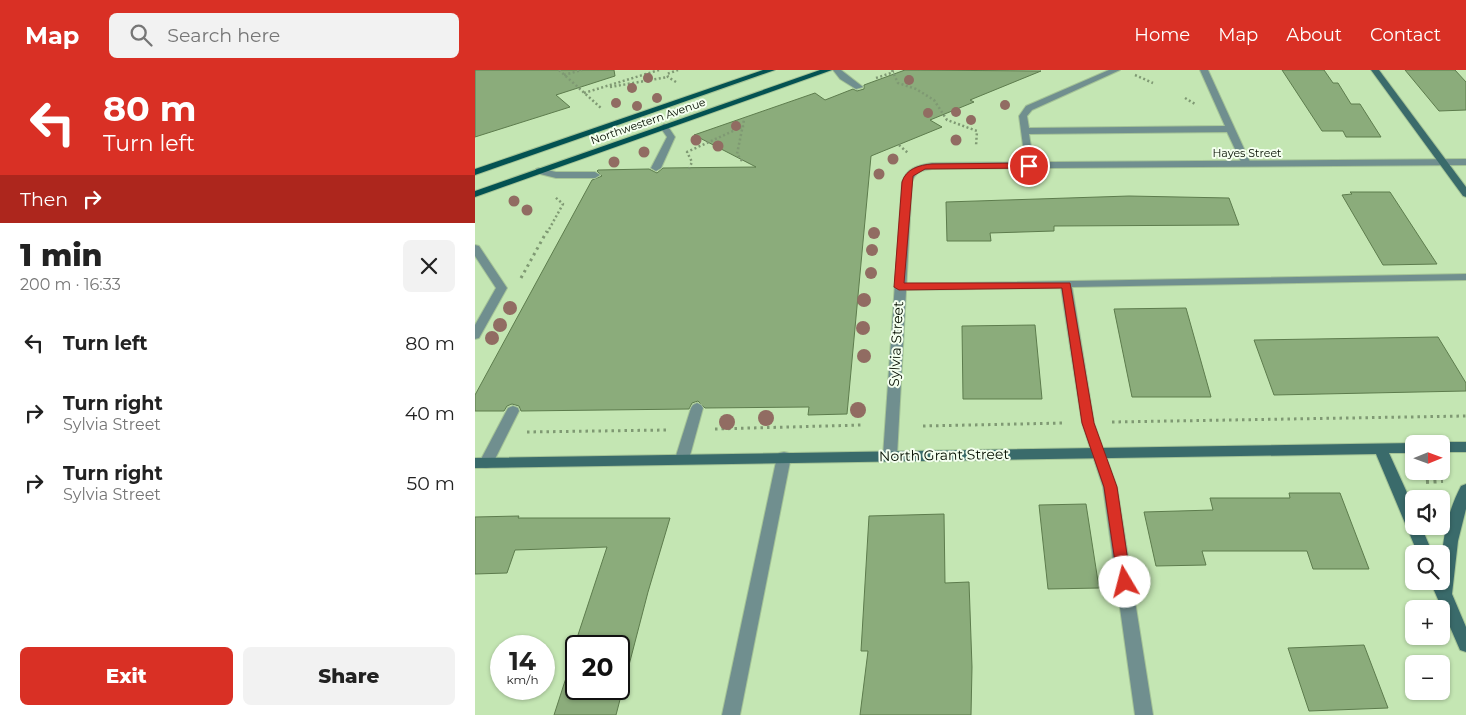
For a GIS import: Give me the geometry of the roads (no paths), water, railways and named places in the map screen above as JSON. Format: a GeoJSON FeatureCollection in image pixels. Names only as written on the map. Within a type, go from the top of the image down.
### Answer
{"type":"FeatureCollection","features":[{"type":"Feature","properties":{"kind":"main road","name":"Northwestern Avenue"},"geometry":{"type":"LineString","coordinates":[[475,172],[771,70]]}},
{"type":"Feature","properties":{"kind":"main road","name":"Northwestern Avenue"},"geometry":{"type":"LineString","coordinates":[[475,194],[828,70]]}},
{"type":"Feature","properties":{"kind":"street"},"geometry":{"type":"LineString","coordinates":[[837,70],[859,87]]}},
{"type":"Feature","properties":{"kind":"street"},"geometry":{"type":"LineString","coordinates":[[1029,166],[1023,116],[1029,108],[1116,70]]}},
{"type":"Feature","properties":{"kind":"street"},"geometry":{"type":"LineString","coordinates":[[1204,70],[1246,164]]}},
{"type":"Feature","properties":{"kind":"street"},"geometry":{"type":"LineString","coordinates":[[1375,70],[1466,194]]}},
{"type":"Feature","properties":{"kind":"street"},"geometry":{"type":"LineString","coordinates":[[656,168],[671,137],[664,127]]}},
{"type":"Feature","properties":{"kind":"street"},"geometry":{"type":"LineString","coordinates":[[1025,131],[1229,129]]}},
{"type":"Feature","properties":{"kind":"street","name":"Hayes Street"},"geometry":{"type":"LineString","coordinates":[[1029,166],[1466,162]]}},
{"type":"Feature","properties":{"kind":"street","name":"Sylvia Street"},"geometry":{"type":"LineString","coordinates":[[890,456],[899,287],[909,175],[923,167],[932,166],[1029,166]]}},
{"type":"Feature","properties":{"kind":"street"},"geometry":{"type":"LineString","coordinates":[[539,171],[557,175],[595,175]]}},
{"type":"Feature","properties":{"kind":"street"},"geometry":{"type":"LineString","coordinates":[[475,248],[502,288],[475,335]]}},
{"type":"Feature","properties":{"kind":"street"},"geometry":{"type":"LineString","coordinates":[[899,287],[1466,277]]}},
{"type":"Feature","properties":{"kind":"street"},"geometry":{"type":"LineString","coordinates":[[1066,285],[1088,423],[1110,487],[1144,715]]}},
{"type":"Feature","properties":{"kind":"street"},"geometry":{"type":"LineString","coordinates":[[682,459],[697,408]]}},
{"type":"Feature","properties":{"kind":"street"},"geometry":{"type":"LineString","coordinates":[[481,463],[513,411]]}},
{"type":"Feature","properties":{"kind":"street"},"geometry":{"type":"LineString","coordinates":[[1450,447],[1466,447]]}},
{"type":"Feature","properties":{"kind":"street"},"geometry":{"type":"LineString","coordinates":[[1381,448],[1405,505]]}},
{"type":"Feature","properties":{"kind":"street","name":"North Grant Street"},"geometry":{"type":"LineString","coordinates":[[481,463],[1405,448]]}},
{"type":"Feature","properties":{"kind":"street"},"geometry":{"type":"LineString","coordinates":[[731,715],[784,457]]}},
{"type":"Feature","properties":{"kind":"street"},"geometry":{"type":"LineString","coordinates":[[1448,545],[1457,511],[1466,490]]}},
{"type":"Feature","properties":{"kind":"street"},"geometry":{"type":"LineString","coordinates":[[1442,590],[1466,646]]}}]}
